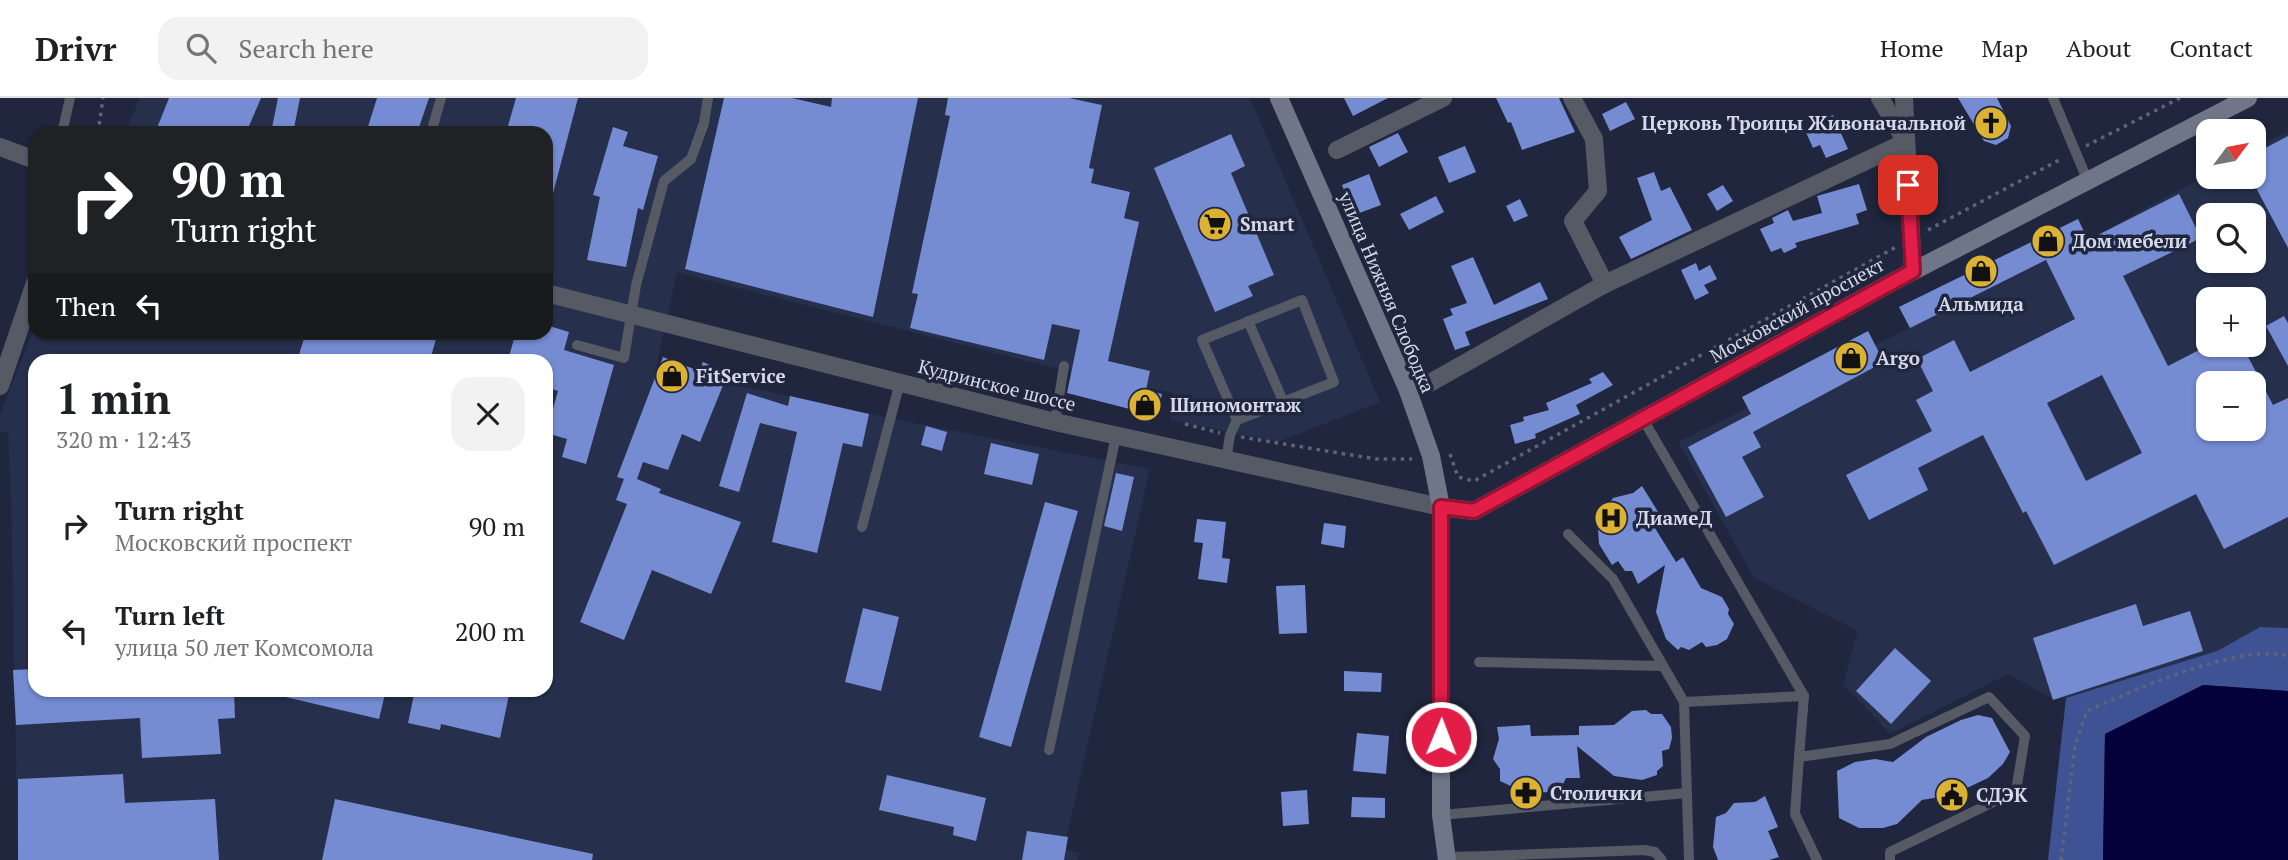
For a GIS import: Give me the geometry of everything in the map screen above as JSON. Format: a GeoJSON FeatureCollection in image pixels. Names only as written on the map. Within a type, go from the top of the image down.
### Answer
{"type":"FeatureCollection","features":[{"type":"Feature","properties":{"kind":"main road","name":"улица Нижняя Слободка"},"geometry":{"type":"LineString","coordinates":[[1279,98],[1407,388],[1431,456],[1441,507],[1441,815],[1447,858]]}},
{"type":"Feature","properties":{"kind":"main road","name":"Московский проспект"},"geometry":{"type":"LineString","coordinates":[[1441,507],[1474,511],[1913,271],[2248,98]]}},
{"type":"Feature","properties":{"kind":"street"},"geometry":{"type":"LineString","coordinates":[[1337,150],[1443,98]]}},
{"type":"Feature","properties":{"kind":"street"},"geometry":{"type":"LineString","coordinates":[[1572,98],[1594,139],[1598,191],[1573,221],[1605,284]]}},
{"type":"Feature","properties":{"kind":"street"},"geometry":{"type":"LineString","coordinates":[[1880,98],[1906,142]]}},
{"type":"Feature","properties":{"kind":"street"},"geometry":{"type":"LineString","coordinates":[[1903,98],[1913,271]]}},
{"type":"Feature","properties":{"kind":"street"},"geometry":{"type":"LineString","coordinates":[[1428,384],[1605,284],[1906,142]]}},
{"type":"Feature","properties":{"kind":"street"},"geometry":{"type":"LineString","coordinates":[[0,147],[28,157]]}},
{"type":"Feature","properties":{"kind":"street","name":"Кудринское шоссе"},"geometry":{"type":"LineString","coordinates":[[553,295],[1055,422],[1441,507]]}},
{"type":"Feature","properties":{"kind":"street"},"geometry":{"type":"LineString","coordinates":[[0,386],[28,303]]}},
{"type":"Feature","properties":{"kind":"lane"},"geometry":{"type":"LineString","coordinates":[[64,126],[70,98]]}},
{"type":"Feature","properties":{"kind":"lane"},"geometry":{"type":"LineString","coordinates":[[433,126],[441,98]]}},
{"type":"Feature","properties":{"kind":"lane"},"geometry":{"type":"LineString","coordinates":[[577,345],[624,358],[641,262],[664,181],[691,159],[704,123],[708,98]]}},
{"type":"Feature","properties":{"kind":"lane"},"geometry":{"type":"LineString","coordinates":[[2053,98],[2087,179]]}},
{"type":"Feature","properties":{"kind":"lane"},"geometry":{"type":"LineString","coordinates":[[1226,461],[1230,435],[1237,421],[1334,382],[1302,300],[1202,340],[1237,421]]}},
{"type":"Feature","properties":{"kind":"lane"},"geometry":{"type":"LineString","coordinates":[[1248,321],[1283,401]]}},
{"type":"Feature","properties":{"kind":"lane"},"geometry":{"type":"LineString","coordinates":[[1055,422],[1064,366]]}},
{"type":"Feature","properties":{"kind":"lane"},"geometry":{"type":"LineString","coordinates":[[862,527],[900,382]]}},
{"type":"Feature","properties":{"kind":"lane"},"geometry":{"type":"LineString","coordinates":[[1643,419],[1804,696],[1795,814],[1817,860]]}},
{"type":"Feature","properties":{"kind":"lane"},"geometry":{"type":"LineString","coordinates":[[1049,750],[1116,436]]}},
{"type":"Feature","properties":{"kind":"lane"},"geometry":{"type":"LineString","coordinates":[[1568,534],[1613,579],[1684,702],[1689,860]]}},
{"type":"Feature","properties":{"kind":"lane"},"geometry":{"type":"LineString","coordinates":[[1479,662],[1663,666]]}},
{"type":"Feature","properties":{"kind":"lane"},"geometry":{"type":"LineString","coordinates":[[1684,702],[1804,696]]}},
{"type":"Feature","properties":{"kind":"lane"},"geometry":{"type":"LineString","coordinates":[[1799,757],[1890,744],[1989,697],[2025,736],[2016,791],[1890,852],[1890,860]]}},
{"type":"Feature","properties":{"kind":"lane"},"geometry":{"type":"LineString","coordinates":[[1441,815],[1687,793]]}},
{"type":"Feature","properties":{"kind":"lane"},"geometry":{"type":"LineString","coordinates":[[1447,858],[1538,857],[1644,850],[1655,852],[1662,860]]}},
{"type":"Feature","properties":{"kind":"path"},"geometry":{"type":"LineString","coordinates":[[99,126],[103,98]]}},
{"type":"Feature","properties":{"kind":"path"},"geometry":{"type":"LineString","coordinates":[[1449,452],[1458,477],[1474,481],[1911,239],[2180,98]]}},
{"type":"Feature","properties":{"kind":"path"},"geometry":{"type":"LineString","coordinates":[[1185,424],[1230,435],[1376,459],[1412,459]]}},
{"type":"Feature","properties":{"kind":"path"},"geometry":{"type":"LineString","coordinates":[[2060,860],[2075,746],[2087,710],[2220,660],[2278,653],[2288,656]]}},
{"type":"Feature","properties":{"kind":"shaded area"},"geometry":{"type":"Polygon","coordinates":[[[140,98],[1250,98],[1380,402],[1278,442],[1170,420],[1173,393],[1059,369],[677,273],[656,367],[889,418],[1150,469],[1064,849],[1079,853],[1078,860],[18,860],[11,500],[8,433],[0,432],[0,415],[29,340],[553,340],[553,126],[128,126],[140,98]]]}},
{"type":"Feature","properties":{"kind":"shaded area"},"geometry":{"type":"Polygon","coordinates":[[[2288,131],[2288,628],[2260,627],[2217,651],[2066,698],[2053,699],[2008,674],[1890,734],[1843,684],[1858,631],[1754,578],[1678,442],[2088,240],[2196,181],[2196,189],[2266,189],[2266,143],[2288,131]]]}},
{"type":"Feature","properties":{"kind":"shaded area"},"geometry":{"type":"Polygon","coordinates":[[[2260,627],[2288,628],[2288,691],[2203,685],[2105,734],[2103,860],[2048,860],[2066,698],[2217,651],[2260,627]]]}},
{"type":"Feature","properties":{"kind":"shaded area"},"geometry":{"type":"Polygon","coordinates":[[[2203,685],[2288,691],[2288,860],[2103,860],[2105,734],[2203,685]]]}},
{"type":"Feature","properties":{"kind":"building"},"geometry":{"type":"Polygon","coordinates":[[[169,98],[261,98],[249,126],[158,126],[169,98]]]}},
{"type":"Feature","properties":{"kind":"building"},"geometry":{"type":"Polygon","coordinates":[[[278,98],[300,98],[294,126],[272,126],[278,98]]]}},
{"type":"Feature","properties":{"kind":"building"},"geometry":{"type":"Polygon","coordinates":[[[377,98],[429,98],[419,126],[368,126],[377,98]]]}},
{"type":"Feature","properties":{"kind":"building"},"geometry":{"type":"Polygon","coordinates":[[[516,98],[578,98],[553,193],[553,126],[508,126],[516,98]]]}},
{"type":"Feature","properties":{"kind":"building"},"geometry":{"type":"Polygon","coordinates":[[[724,98],[792,98],[831,107],[832,98],[918,98],[873,317],[685,269],[724,98]]]}},
{"type":"Feature","properties":{"kind":"building"},"geometry":{"type":"Polygon","coordinates":[[[948,98],[1069,98],[1102,105],[1089,168],[1094,169],[1091,183],[1130,192],[1124,218],[1139,222],[1108,361],[1150,371],[1146,390],[1162,394],[1157,416],[1067,393],[1080,330],[1052,324],[1044,360],[910,328],[918,294],[912,293],[950,116],[945,115],[948,98]]]}},
{"type":"Feature","properties":{"kind":"building"},"geometry":{"type":"Polygon","coordinates":[[[1344,98],[1388,98],[1353,116],[1344,98]]]}},
{"type":"Feature","properties":{"kind":"building"},"geometry":{"type":"Polygon","coordinates":[[[1496,98],[1559,98],[1575,132],[1522,150],[1511,122],[1508,123],[1496,98]]]}},
{"type":"Feature","properties":{"kind":"building","name":"Церковь Троицы Живоначальной"},"geometry":{"type":"Polygon","coordinates":[[[1958,98],[1997,98],[2011,126],[2008,138],[1996,145],[1984,141],[1958,98]]]}},
{"type":"Feature","properties":{"kind":"building"},"geometry":{"type":"Polygon","coordinates":[[[1626,102],[1635,119],[1610,131],[1602,114],[1626,102]]]}},
{"type":"Feature","properties":{"kind":"building"},"geometry":{"type":"Polygon","coordinates":[[[1833,115],[1848,149],[1826,158],[1820,145],[1813,148],[1804,128],[1833,115]]]}},
{"type":"Feature","properties":{"kind":"building"},"geometry":{"type":"Polygon","coordinates":[[[613,127],[628,132],[623,146],[658,156],[643,210],[638,208],[626,267],[587,260],[600,197],[593,195],[613,127]]]}},
{"type":"Feature","properties":{"kind":"building"},"geometry":{"type":"Polygon","coordinates":[[[1398,133],[1408,152],[1379,167],[1369,147],[1398,133]]]}},
{"type":"Feature","properties":{"kind":"building","name":"Smart"},"geometry":{"type":"Polygon","coordinates":[[[1231,134],[1245,166],[1231,173],[1274,275],[1248,286],[1253,296],[1215,312],[1154,168],[1231,134]]]}},
{"type":"Feature","properties":{"kind":"building"},"geometry":{"type":"Polygon","coordinates":[[[2288,136],[2288,248],[2257,189],[2266,189],[2266,148],[2288,136]]]}},
{"type":"Feature","properties":{"kind":"building"},"geometry":{"type":"Polygon","coordinates":[[[1465,146],[1476,172],[1449,183],[1438,157],[1465,146]]]}},
{"type":"Feature","properties":{"kind":"building"},"geometry":{"type":"Polygon","coordinates":[[[1654,172],[1661,191],[1670,187],[1692,230],[1631,259],[1619,237],[1652,220],[1637,178],[1654,172]]]}},
{"type":"Feature","properties":{"kind":"building"},"geometry":{"type":"Polygon","coordinates":[[[1369,174],[1381,205],[1354,215],[1342,185],[1369,174]]]}},
{"type":"Feature","properties":{"kind":"building"},"geometry":{"type":"Polygon","coordinates":[[[1859,184],[1867,210],[1856,214],[1859,224],[1795,243],[1797,247],[1784,253],[1781,248],[1771,252],[1760,229],[1774,223],[1772,218],[1788,210],[1793,221],[1822,213],[1817,196],[1859,184]]]}},
{"type":"Feature","properties":{"kind":"building"},"geometry":{"type":"Polygon","coordinates":[[[1723,185],[1733,201],[1717,211],[1707,194],[1723,185]]]}},
{"type":"Feature","properties":{"kind":"building"},"geometry":{"type":"Polygon","coordinates":[[[2179,194],[2196,228],[2196,240],[2123,276],[2168,366],[2196,352],[2196,357],[2248,357],[2255,371],[2196,371],[2196,441],[2266,441],[2266,391],[2273,405],[2288,398],[2288,517],[2224,549],[2196,494],[2054,565],[2026,511],[2023,513],[1983,435],[1918,468],[1928,490],[1869,520],[1846,475],[1932,431],[1916,400],[1933,391],[1917,359],[1954,340],[1970,372],[2075,319],[2046,260],[1910,328],[1899,307],[2078,219],[2088,240],[2179,194]],[[2102,375],[2047,403],[2086,481],[2142,453],[2102,375]]]}},
{"type":"Feature","properties":{"kind":"building"},"geometry":{"type":"Polygon","coordinates":[[[1436,196],[1444,212],[1409,230],[1400,214],[1436,196]]]}},
{"type":"Feature","properties":{"kind":"building"},"geometry":{"type":"Polygon","coordinates":[[[1520,199],[1528,216],[1514,222],[1506,206],[1520,199]]]}},
{"type":"Feature","properties":{"kind":"building"},"geometry":{"type":"Polygon","coordinates":[[[1473,257],[1494,305],[1540,282],[1548,299],[1465,332],[1470,345],[1455,350],[1443,319],[1453,315],[1450,309],[1467,303],[1451,266],[1473,257]]]}},
{"type":"Feature","properties":{"kind":"building"},"geometry":{"type":"Polygon","coordinates":[[[1696,263],[1699,271],[1710,265],[1717,279],[1704,285],[1709,293],[1695,300],[1681,270],[1696,263]]]}},
{"type":"Feature","properties":{"kind":"building"},"geometry":{"type":"Polygon","coordinates":[[[2284,316],[2288,323],[2288,366],[2266,326],[2284,316]]]}},
{"type":"Feature","properties":{"kind":"building"},"geometry":{"type":"Polygon","coordinates":[[[553,327],[569,332],[564,350],[614,365],[586,464],[562,457],[567,439],[553,435],[553,408],[558,391],[553,389],[553,354],[510,354],[514,340],[553,340],[553,327]]]}},
{"type":"Feature","properties":{"kind":"building"},"geometry":{"type":"Polygon","coordinates":[[[1868,331],[1884,362],[1753,432],[1761,447],[1742,457],[1764,497],[1726,517],[1688,447],[1751,414],[1742,397],[1868,331]]]}},
{"type":"Feature","properties":{"kind":"building"},"geometry":{"type":"Polygon","coordinates":[[[304,340],[436,340],[432,354],[299,354],[304,340]]]}},
{"type":"Feature","properties":{"kind":"building"},"geometry":{"type":"Polygon","coordinates":[[[663,357],[699,371],[703,362],[728,373],[700,442],[682,434],[668,470],[643,462],[637,479],[661,489],[659,493],[741,522],[711,594],[652,570],[624,640],[580,622],[627,504],[616,500],[624,479],[617,477],[663,357]]]}},
{"type":"Feature","properties":{"kind":"building"},"geometry":{"type":"Polygon","coordinates":[[[1603,372],[1613,385],[1576,405],[1580,414],[1535,434],[1536,438],[1515,444],[1510,425],[1524,421],[1523,417],[1549,410],[1546,403],[1592,383],[1589,379],[1603,372]]]}},
{"type":"Feature","properties":{"kind":"building"},"geometry":{"type":"Polygon","coordinates":[[[747,393],[788,406],[790,396],[869,414],[862,447],[843,443],[817,553],[772,542],[797,432],[760,423],[739,492],[719,486],[747,393]]]}},
{"type":"Feature","properties":{"kind":"building"},"geometry":{"type":"Polygon","coordinates":[[[926,426],[947,432],[942,451],[921,445],[926,426]]]}},
{"type":"Feature","properties":{"kind":"building"},"geometry":{"type":"Polygon","coordinates":[[[991,443],[1039,454],[1032,485],[984,474],[991,443]]]}},
{"type":"Feature","properties":{"kind":"building"},"geometry":{"type":"Polygon","coordinates":[[[1116,473],[1134,477],[1122,531],[1104,526],[1116,473]]]}},
{"type":"Feature","properties":{"kind":"building"},"geometry":{"type":"Polygon","coordinates":[[[1642,486],[1660,515],[1650,520],[1676,562],[1683,557],[1701,588],[1722,597],[1729,609],[1728,614],[1734,624],[1727,639],[1717,645],[1706,647],[1702,642],[1689,650],[1681,647],[1678,650],[1666,639],[1656,612],[1665,565],[1638,584],[1632,571],[1625,571],[1618,561],[1612,565],[1599,544],[1597,514],[1606,509],[1613,498],[1633,493],[1642,486]]]}},
{"type":"Feature","properties":{"kind":"building"},"geometry":{"type":"Polygon","coordinates":[[[1045,502],[1078,511],[1011,747],[979,737],[1045,502]]]}},
{"type":"Feature","properties":{"kind":"building"},"geometry":{"type":"Polygon","coordinates":[[[1197,519],[1226,522],[1222,558],[1230,559],[1227,583],[1198,579],[1203,543],[1194,542],[1197,519]]]}},
{"type":"Feature","properties":{"kind":"building"},"geometry":{"type":"Polygon","coordinates":[[[1324,523],[1346,526],[1344,548],[1321,544],[1324,523]]]}},
{"type":"Feature","properties":{"kind":"building"},"geometry":{"type":"Polygon","coordinates":[[[1305,585],[1307,633],[1279,634],[1276,586],[1305,585]]]}},
{"type":"Feature","properties":{"kind":"building"},"geometry":{"type":"Polygon","coordinates":[[[2136,604],[2143,626],[2190,611],[2203,651],[2053,700],[2033,638],[2136,604]]]}},
{"type":"Feature","properties":{"kind":"building"},"geometry":{"type":"Polygon","coordinates":[[[863,608],[899,617],[881,691],[845,682],[863,608]]]}},
{"type":"Feature","properties":{"kind":"building"},"geometry":{"type":"Polygon","coordinates":[[[1895,648],[1931,681],[1891,724],[1856,691],[1895,648]]]}},
{"type":"Feature","properties":{"kind":"building"},"geometry":{"type":"Polygon","coordinates":[[[28,669],[28,697],[234,697],[235,718],[218,719],[221,754],[142,758],[140,718],[16,725],[13,670],[28,669]]]}},
{"type":"Feature","properties":{"kind":"building"},"geometry":{"type":"Polygon","coordinates":[[[1344,671],[1382,673],[1381,692],[1344,691],[1344,671]]]}},
{"type":"Feature","properties":{"kind":"building"},"geometry":{"type":"Polygon","coordinates":[[[286,697],[384,697],[379,719],[286,697]]]}},
{"type":"Feature","properties":{"kind":"building"},"geometry":{"type":"Polygon","coordinates":[[[414,697],[509,697],[500,738],[441,724],[440,730],[408,723],[414,697]]]}},
{"type":"Feature","properties":{"kind":"building"},"geometry":{"type":"Polygon","coordinates":[[[1646,710],[1651,714],[1662,714],[1671,727],[1669,749],[1662,751],[1663,766],[1657,771],[1657,775],[1642,780],[1614,776],[1577,746],[1580,778],[1566,778],[1563,784],[1551,785],[1551,792],[1526,793],[1500,781],[1500,769],[1493,759],[1499,739],[1497,727],[1530,725],[1531,736],[1579,735],[1579,726],[1614,725],[1632,711],[1646,710]]]}},
{"type":"Feature","properties":{"kind":"building"},"geometry":{"type":"Polygon","coordinates":[[[1978,715],[1992,718],[2010,752],[2003,764],[1988,778],[1952,795],[1922,800],[1897,824],[1883,828],[1859,828],[1839,818],[1837,771],[1855,762],[1875,759],[1893,762],[1926,737],[1978,715]]]}},
{"type":"Feature","properties":{"kind":"building"},"geometry":{"type":"Polygon","coordinates":[[[1357,733],[1389,736],[1386,774],[1353,771],[1357,733]]]}},
{"type":"Feature","properties":{"kind":"building"},"geometry":{"type":"Polygon","coordinates":[[[123,774],[125,803],[215,799],[219,860],[18,860],[18,779],[123,774]]]}},
{"type":"Feature","properties":{"kind":"building"},"geometry":{"type":"Polygon","coordinates":[[[887,775],[986,798],[976,841],[953,835],[954,827],[879,810],[887,775]]]}},
{"type":"Feature","properties":{"kind":"building"},"geometry":{"type":"Polygon","coordinates":[[[1307,790],[1309,824],[1283,826],[1281,792],[1307,790]]]}},
{"type":"Feature","properties":{"kind":"building"},"geometry":{"type":"Polygon","coordinates":[[[1765,796],[1778,827],[1768,831],[1779,857],[1769,860],[1718,860],[1713,847],[1716,817],[1726,813],[1734,803],[1755,802],[1765,796]]]}},
{"type":"Feature","properties":{"kind":"building"},"geometry":{"type":"Polygon","coordinates":[[[1352,797],[1385,798],[1385,818],[1351,817],[1352,797]]]}},
{"type":"Feature","properties":{"kind":"building"},"geometry":{"type":"Polygon","coordinates":[[[335,799],[593,854],[592,860],[322,860],[335,799]]]}},
{"type":"Feature","properties":{"kind":"building"},"geometry":{"type":"Polygon","coordinates":[[[1027,831],[1068,837],[1064,860],[1022,860],[1027,831]]]}},
{"type":"Feature","properties":{"kind":"place","name":"Церковь Троицы Живоначальной"},"geometry":{"type":"Point","coordinates":[1991,123]}},
{"type":"Feature","properties":{"kind":"place","name":"Smart"},"geometry":{"type":"Point","coordinates":[1215,224]}},
{"type":"Feature","properties":{"kind":"place","name":"Дом мебели"},"geometry":{"type":"Point","coordinates":[2048,241]}},
{"type":"Feature","properties":{"kind":"place","name":"Альмида"},"geometry":{"type":"Point","coordinates":[1981,271]}},
{"type":"Feature","properties":{"kind":"place","name":"Argo"},"geometry":{"type":"Point","coordinates":[1851,358]}},
{"type":"Feature","properties":{"kind":"place","name":"FitService"},"geometry":{"type":"Point","coordinates":[672,376]}},
{"type":"Feature","properties":{"kind":"place","name":"Шиномонтаж"},"geometry":{"type":"Point","coordinates":[1145,405]}},
{"type":"Feature","properties":{"kind":"place","name":"ДиамеД"},"geometry":{"type":"Point","coordinates":[1611,518]}},
{"type":"Feature","properties":{"kind":"place","name":"Столички"},"geometry":{"type":"Point","coordinates":[1526,793]}},
{"type":"Feature","properties":{"kind":"place","name":"СДЭК"},"geometry":{"type":"Point","coordinates":[1952,795]}},
{"type":"Feature","properties":{"kind":"route"},"geometry":{"type":"LineString","coordinates":[[1441,737],[1441,507],[1474,511],[1913,271],[1908,185]]}}]}
